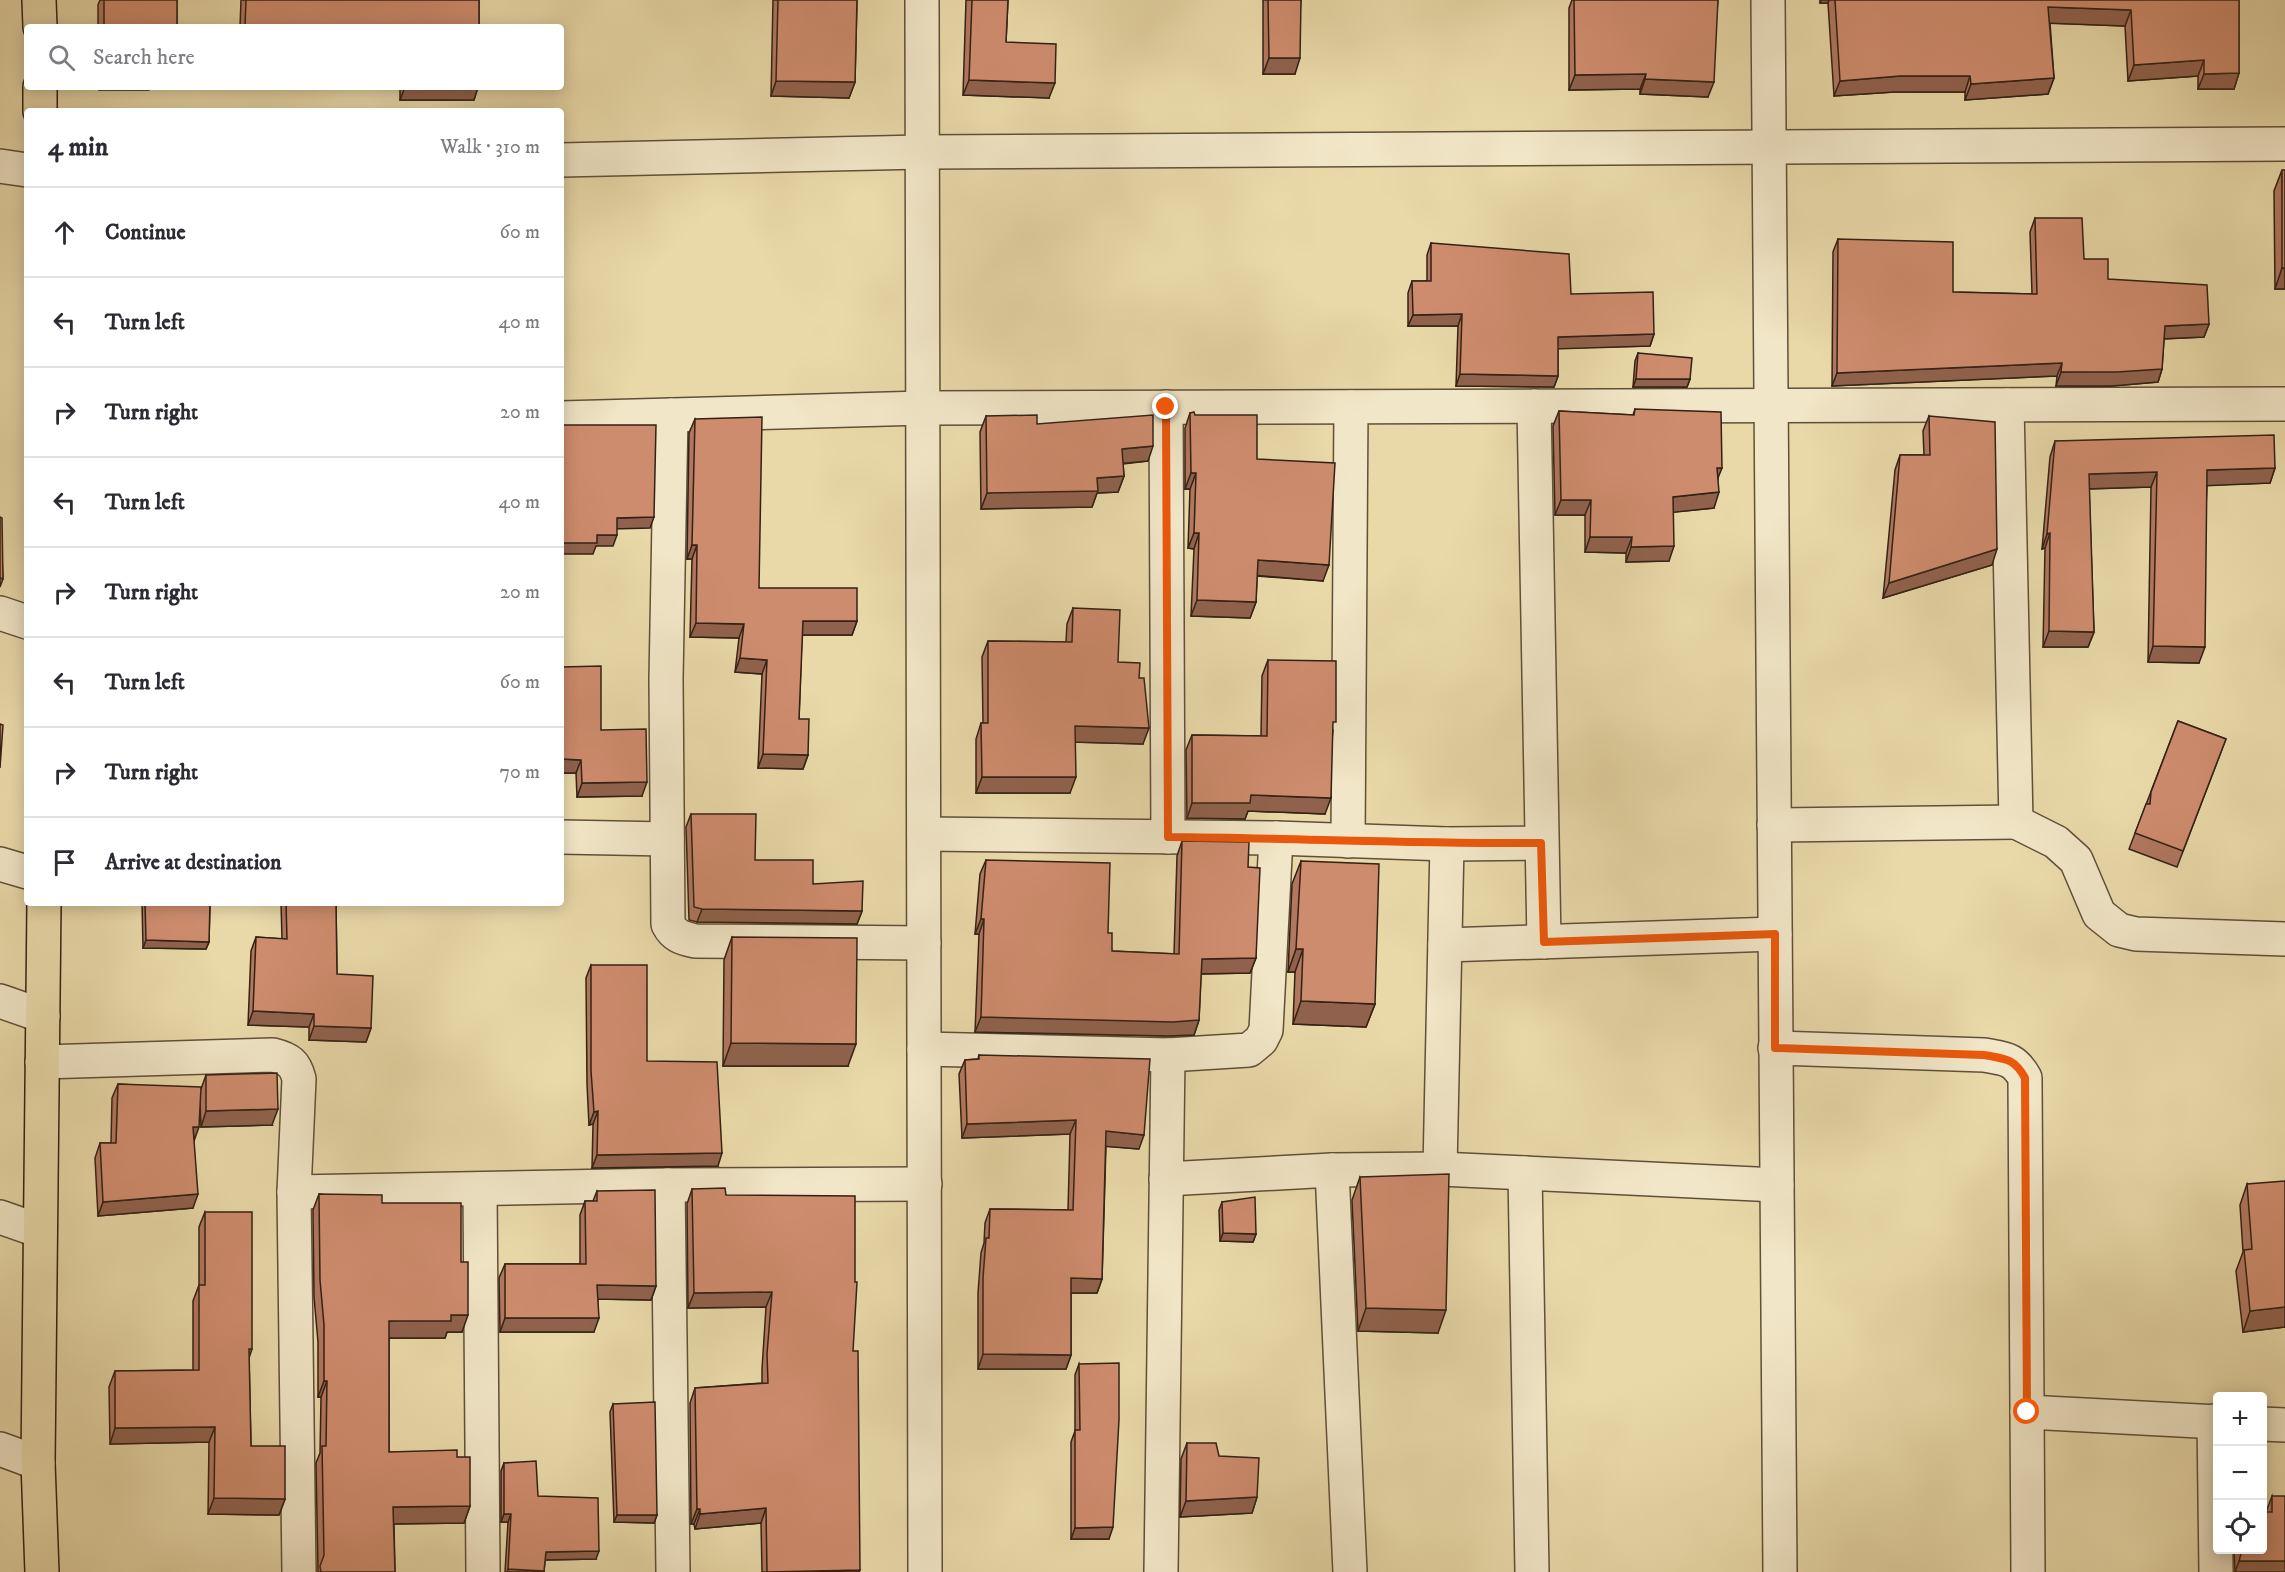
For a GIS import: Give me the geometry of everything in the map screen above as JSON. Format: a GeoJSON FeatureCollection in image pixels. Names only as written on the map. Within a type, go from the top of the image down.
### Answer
{"type":"FeatureCollection","features":[{"type":"Feature","properties":{"kind":"main road"},"geometry":{"type":"LineString","coordinates":[[39,0],[40,24]]}},
{"type":"Feature","properties":{"kind":"main road"},"geometry":{"type":"LineString","coordinates":[[40,90],[40,108]]}},
{"type":"Feature","properties":{"kind":"main road"},"geometry":{"type":"LineString","coordinates":[[42,1572],[38,1463],[44,906]]}},
{"type":"Feature","properties":{"kind":"street"},"geometry":{"type":"LineString","coordinates":[[922,0],[925,1572]]}},
{"type":"Feature","properties":{"kind":"street"},"geometry":{"type":"LineString","coordinates":[[1768,0],[1780,1572]]}},
{"type":"Feature","properties":{"kind":"street"},"geometry":{"type":"LineString","coordinates":[[564,160],[922,152],[2285,144]]}},
{"type":"Feature","properties":{"kind":"street"},"geometry":{"type":"LineString","coordinates":[[0,166],[24,170]]}},
{"type":"Feature","properties":{"kind":"street"},"geometry":{"type":"LineString","coordinates":[[564,418],[923,408],[2285,404]]}},
{"type":"Feature","properties":{"kind":"street"},"geometry":{"type":"LineString","coordinates":[[2007,405],[2016,822]]}},
{"type":"Feature","properties":{"kind":"street"},"geometry":{"type":"LineString","coordinates":[[1348,841],[1351,406]]}},
{"type":"Feature","properties":{"kind":"street"},"geometry":{"type":"LineString","coordinates":[[1534,406],[1544,942]]}},
{"type":"Feature","properties":{"kind":"street"},"geometry":{"type":"LineString","coordinates":[[1166,407],[1168,837]]}},
{"type":"Feature","properties":{"kind":"street"},"geometry":{"type":"LineString","coordinates":[[671,415],[666,680],[668,924],[680,938],[694,941],[924,943]]}},
{"type":"Feature","properties":{"kind":"street"},"geometry":{"type":"LineString","coordinates":[[0,613],[24,621]]}},
{"type":"Feature","properties":{"kind":"street"},"geometry":{"type":"LineString","coordinates":[[1774,825],[2016,822],[2056,842],[2076,860],[2099,914],[2119,930],[2136,934],[2285,939]]}},
{"type":"Feature","properties":{"kind":"street"},"geometry":{"type":"LineString","coordinates":[[924,834],[1276,838],[1448,844],[1541,843]]}},
{"type":"Feature","properties":{"kind":"street"},"geometry":{"type":"LineString","coordinates":[[564,837],[667,839]]}},
{"type":"Feature","properties":{"kind":"street"},"geometry":{"type":"LineString","coordinates":[[924,1049],[1168,1055],[1248,1050],[1261,1040],[1266,1030],[1276,838]]}},
{"type":"Feature","properties":{"kind":"street"},"geometry":{"type":"LineString","coordinates":[[1440,1169],[1448,844]]}},
{"type":"Feature","properties":{"kind":"street"},"geometry":{"type":"LineString","coordinates":[[0,864],[24,871]]}},
{"type":"Feature","properties":{"kind":"street"},"geometry":{"type":"LineString","coordinates":[[1445,945],[1775,934]]}},
{"type":"Feature","properties":{"kind":"street"},"geometry":{"type":"LineString","coordinates":[[0,1001],[43,1016]]}},
{"type":"Feature","properties":{"kind":"street"},"geometry":{"type":"LineString","coordinates":[[1775,1048],[1984,1055],[2009,1060],[2018,1066],[2025,1078],[2028,1572]]}},
{"type":"Feature","properties":{"kind":"street"},"geometry":{"type":"LineString","coordinates":[[42,1062],[273,1055],[288,1059],[296,1066],[299,1079],[294,1192],[299,1572]]}},
{"type":"Feature","properties":{"kind":"street"},"geometry":{"type":"LineString","coordinates":[[1161,1572],[1168,1055]]}},
{"type":"Feature","properties":{"kind":"street"},"geometry":{"type":"LineString","coordinates":[[1166,1179],[1332,1170],[1440,1169],[1777,1185]]}},
{"type":"Feature","properties":{"kind":"street"},"geometry":{"type":"LineString","coordinates":[[1332,1170],[1350,1572]]}},
{"type":"Feature","properties":{"kind":"street"},"geometry":{"type":"LineString","coordinates":[[1525,1173],[1532,1572]]}},
{"type":"Feature","properties":{"kind":"street"},"geometry":{"type":"LineString","coordinates":[[294,1192],[668,1185],[925,1184]]}},
{"type":"Feature","properties":{"kind":"street"},"geometry":{"type":"LineString","coordinates":[[668,1185],[673,1572]]}},
{"type":"Feature","properties":{"kind":"street"},"geometry":{"type":"LineString","coordinates":[[480,1189],[483,1572]]}},
{"type":"Feature","properties":{"kind":"street"},"geometry":{"type":"LineString","coordinates":[[0,1217],[40,1232]]}},
{"type":"Feature","properties":{"kind":"street"},"geometry":{"type":"LineString","coordinates":[[2027,1412],[2213,1421]]}},
{"type":"Feature","properties":{"kind":"street"},"geometry":{"type":"LineString","coordinates":[[2267,1424],[2285,1425]]}},
{"type":"Feature","properties":{"kind":"street"},"geometry":{"type":"LineString","coordinates":[[2216,1446],[2216,1572]]}},
{"type":"Feature","properties":{"kind":"street"},"geometry":{"type":"LineString","coordinates":[[0,1449],[38,1463]]}},
{"type":"Feature","properties":{"kind":"building"},"geometry":{"type":"Polygon","coordinates":[[[104,0],[177,0],[177,24],[104,24],[104,0]]]}},
{"type":"Feature","properties":{"kind":"building"},"geometry":{"type":"Polygon","coordinates":[[[246,0],[479,0],[479,24],[245,24],[246,0]]]}},
{"type":"Feature","properties":{"kind":"building"},"geometry":{"type":"Polygon","coordinates":[[[778,0],[857,0],[855,82],[776,81],[778,0]]]}},
{"type":"Feature","properties":{"kind":"building"},"geometry":{"type":"Polygon","coordinates":[[[972,0],[1008,0],[1006,42],[1056,44],[1055,83],[969,80],[972,0]]]}},
{"type":"Feature","properties":{"kind":"building"},"geometry":{"type":"Polygon","coordinates":[[[1268,0],[1301,0],[1300,58],[1269,58],[1268,0]]]}},
{"type":"Feature","properties":{"kind":"building"},"geometry":{"type":"Polygon","coordinates":[[[1574,0],[1718,0],[1714,82],[1645,79],[1646,74],[1575,75],[1574,0]]]}},
{"type":"Feature","properties":{"kind":"building"},"geometry":{"type":"Polygon","coordinates":[[[1835,0],[2239,0],[2239,73],[2204,74],[2204,60],[2134,65],[2131,10],[2048,7],[2054,78],[1971,84],[1970,76],[1900,76],[1840,81],[1835,0]]]}},
{"type":"Feature","properties":{"kind":"building"},"geometry":{"type":"Polygon","coordinates":[[[2282,170],[2285,170],[2285,268],[2282,268],[2282,170]]]}},
{"type":"Feature","properties":{"kind":"building"},"geometry":{"type":"Polygon","coordinates":[[[2035,218],[2082,218],[2084,259],[2108,259],[2108,279],[2207,285],[2209,324],[2165,326],[2162,369],[2061,372],[2062,363],[1837,373],[1838,239],[1953,242],[1953,292],[2037,294],[2035,218]]]}},
{"type":"Feature","properties":{"kind":"building"},"geometry":{"type":"Polygon","coordinates":[[[1431,243],[1569,254],[1571,294],[1653,292],[1654,334],[1558,337],[1558,376],[1460,374],[1462,314],[1413,315],[1412,281],[1431,281],[1431,243]]]}},
{"type":"Feature","properties":{"kind":"building"},"geometry":{"type":"Polygon","coordinates":[[[1638,353],[1692,358],[1690,379],[1636,379],[1638,353]]]}},
{"type":"Feature","properties":{"kind":"building"},"geometry":{"type":"Polygon","coordinates":[[[1635,409],[1721,412],[1722,468],[1717,468],[1719,492],[1673,497],[1674,546],[1631,547],[1632,537],[1590,537],[1591,500],[1561,500],[1559,411],[1634,415],[1635,409]]]}},
{"type":"Feature","properties":{"kind":"building"},"geometry":{"type":"Polygon","coordinates":[[[1194,412],[1195,415],[1257,415],[1257,459],[1335,463],[1329,565],[1258,560],[1256,602],[1197,600],[1199,533],[1194,533],[1196,473],[1191,473],[1190,413],[1194,412]]]}},
{"type":"Feature","properties":{"kind":"building"},"geometry":{"type":"Polygon","coordinates":[[[1037,415],[1037,424],[1153,415],[1153,446],[1122,449],[1124,476],[1097,478],[1098,491],[987,493],[986,416],[1037,415]]]}},
{"type":"Feature","properties":{"kind":"building"},"geometry":{"type":"Polygon","coordinates":[[[1929,416],[1995,422],[1997,549],[1889,583],[1900,455],[1930,455],[1929,416]]]}},
{"type":"Feature","properties":{"kind":"building"},"geometry":{"type":"Polygon","coordinates":[[[762,417],[759,588],[857,588],[857,621],[803,621],[799,719],[809,719],[808,755],[763,754],[767,660],[740,658],[744,624],[696,623],[697,545],[692,545],[695,419],[762,417]]]}},
{"type":"Feature","properties":{"kind":"building"},"geometry":{"type":"Polygon","coordinates":[[[564,425],[656,425],[654,517],[617,518],[617,535],[597,535],[597,543],[564,543],[564,425]]]}},
{"type":"Feature","properties":{"kind":"building"},"geometry":{"type":"Polygon","coordinates":[[[2274,435],[2275,468],[2207,470],[2205,647],[2153,646],[2157,472],[2089,474],[2094,632],[2049,631],[2050,533],[2047,534],[2055,441],[2274,435]]]}},
{"type":"Feature","properties":{"kind":"building"},"geometry":{"type":"Polygon","coordinates":[[[0,517],[2,518],[3,579],[0,578],[0,517]]]}},
{"type":"Feature","properties":{"kind":"building"},"geometry":{"type":"Polygon","coordinates":[[[1073,608],[1120,610],[1118,662],[1140,663],[1139,678],[1144,678],[1149,728],[1075,726],[1076,777],[982,777],[981,723],[988,723],[988,641],[1072,642],[1073,608]]]}},
{"type":"Feature","properties":{"kind":"building"},"geometry":{"type":"Polygon","coordinates":[[[1268,660],[1336,661],[1336,722],[1333,722],[1331,798],[1251,795],[1250,803],[1192,803],[1192,735],[1267,736],[1268,660]]]}},
{"type":"Feature","properties":{"kind":"building"},"geometry":{"type":"Polygon","coordinates":[[[601,666],[601,730],[646,729],[647,782],[582,783],[581,760],[564,759],[564,667],[601,666]]]}},
{"type":"Feature","properties":{"kind":"building"},"geometry":{"type":"Polygon","coordinates":[[[2178,721],[2226,739],[2183,851],[2135,833],[2146,804],[2150,804],[2151,792],[2178,721]]]}},
{"type":"Feature","properties":{"kind":"building"},"geometry":{"type":"Polygon","coordinates":[[[0,724],[3,725],[0,768],[0,724]]]}},
{"type":"Feature","properties":{"kind":"building"},"geometry":{"type":"Polygon","coordinates":[[[691,814],[756,814],[755,860],[813,860],[813,884],[863,881],[862,911],[702,909],[694,907],[691,814]]]}},
{"type":"Feature","properties":{"kind":"building"},"geometry":{"type":"Polygon","coordinates":[[[1182,841],[1249,842],[1248,867],[1260,868],[1256,958],[1202,959],[1199,1020],[1173,1022],[981,1017],[984,919],[981,919],[986,860],[1110,863],[1108,933],[1112,933],[1112,951],[1179,954],[1182,841]]]}},
{"type":"Feature","properties":{"kind":"building"},"geometry":{"type":"Polygon","coordinates":[[[1301,861],[1379,864],[1375,1004],[1301,1001],[1303,949],[1296,949],[1301,861]]]}},
{"type":"Feature","properties":{"kind":"building"},"geometry":{"type":"Polygon","coordinates":[[[145,906],[210,906],[209,942],[146,940],[145,906]]]}},
{"type":"Feature","properties":{"kind":"building"},"geometry":{"type":"Polygon","coordinates":[[[286,906],[336,906],[337,974],[373,976],[371,1028],[314,1026],[314,1014],[253,1011],[256,937],[287,939],[286,906]]]}},
{"type":"Feature","properties":{"kind":"building"},"geometry":{"type":"Polygon","coordinates":[[[732,937],[857,938],[856,1044],[731,1043],[732,937]]]}},
{"type":"Feature","properties":{"kind":"building"},"geometry":{"type":"Polygon","coordinates":[[[591,965],[647,965],[647,1061],[717,1062],[722,1153],[597,1155],[598,1111],[594,1112],[591,1071],[591,965]]]}},
{"type":"Feature","properties":{"kind":"building"},"geometry":{"type":"Polygon","coordinates":[[[979,1055],[1150,1059],[1144,1135],[1106,1131],[1102,1279],[1071,1278],[1071,1355],[983,1354],[983,1278],[986,1238],[989,1238],[990,1209],[1073,1210],[1076,1120],[967,1124],[965,1060],[979,1059],[979,1055]]]}},
{"type":"Feature","properties":{"kind":"building"},"geometry":{"type":"Polygon","coordinates":[[[277,1073],[278,1109],[206,1111],[206,1075],[277,1073]]]}},
{"type":"Feature","properties":{"kind":"building"},"geometry":{"type":"Polygon","coordinates":[[[118,1084],[201,1087],[199,1127],[193,1127],[198,1194],[103,1202],[100,1143],[116,1143],[118,1084]]]}},
{"type":"Feature","properties":{"kind":"building"},"geometry":{"type":"Polygon","coordinates":[[[1449,1174],[1446,1310],[1366,1308],[1360,1177],[1449,1174]]]}},
{"type":"Feature","properties":{"kind":"building"},"geometry":{"type":"Polygon","coordinates":[[[2285,1181],[2285,1307],[2250,1311],[2244,1250],[2252,1249],[2247,1184],[2285,1181]]]}},
{"type":"Feature","properties":{"kind":"building"},"geometry":{"type":"Polygon","coordinates":[[[725,1188],[726,1195],[855,1196],[855,1282],[857,1282],[853,1351],[858,1351],[860,1570],[767,1572],[766,1508],[700,1514],[700,1509],[697,1509],[695,1388],[768,1383],[767,1354],[772,1292],[694,1293],[692,1189],[725,1188]]]}},
{"type":"Feature","properties":{"kind":"building"},"geometry":{"type":"Polygon","coordinates":[[[655,1190],[656,1286],[597,1285],[599,1318],[505,1318],[505,1264],[586,1264],[585,1201],[597,1201],[597,1191],[655,1190]]]}},
{"type":"Feature","properties":{"kind":"building"},"geometry":{"type":"Polygon","coordinates":[[[319,1194],[382,1195],[382,1203],[461,1203],[461,1262],[468,1262],[468,1315],[451,1315],[451,1321],[389,1321],[389,1452],[457,1450],[457,1457],[470,1457],[470,1506],[393,1507],[395,1572],[321,1572],[320,1566],[324,1555],[322,1446],[326,1446],[327,1381],[324,1381],[319,1194]]]}},
{"type":"Feature","properties":{"kind":"building"},"geometry":{"type":"Polygon","coordinates":[[[1255,1197],[1256,1234],[1223,1233],[1222,1202],[1255,1197]]]}},
{"type":"Feature","properties":{"kind":"building"},"geometry":{"type":"Polygon","coordinates":[[[205,1212],[252,1212],[252,1349],[249,1349],[251,1446],[285,1446],[285,1499],[214,1498],[215,1427],[115,1428],[115,1371],[199,1370],[199,1285],[205,1285],[205,1212]]]}},
{"type":"Feature","properties":{"kind":"building"},"geometry":{"type":"Polygon","coordinates":[[[1119,1363],[1119,1420],[1113,1527],[1075,1528],[1075,1430],[1080,1430],[1079,1364],[1119,1363]]]}},
{"type":"Feature","properties":{"kind":"building"},"geometry":{"type":"Polygon","coordinates":[[[655,1402],[657,1515],[617,1515],[613,1404],[655,1402]]]}},
{"type":"Feature","properties":{"kind":"building"},"geometry":{"type":"Polygon","coordinates":[[[1187,1443],[1216,1443],[1219,1456],[1259,1458],[1257,1497],[1186,1501],[1187,1443]]]}},
{"type":"Feature","properties":{"kind":"building"},"geometry":{"type":"Polygon","coordinates":[[[536,1461],[538,1496],[598,1498],[599,1551],[546,1552],[544,1571],[508,1569],[511,1514],[504,1514],[504,1463],[536,1461]]]}},
{"type":"Feature","properties":{"kind":"building"},"geometry":{"type":"Polygon","coordinates":[[[2272,1496],[2285,1496],[2285,1561],[2239,1561],[2241,1554],[2267,1554],[2267,1512],[2272,1512],[2272,1496]]]}},
{"type":"Feature","properties":{"kind":"route"},"geometry":{"type":"LineString","coordinates":[[1166,407],[1168,837],[1448,844],[1541,843],[1544,942],[1775,934],[1775,1048],[1984,1055],[2009,1060],[2018,1066],[2025,1078],[2027,1412]]}}]}
